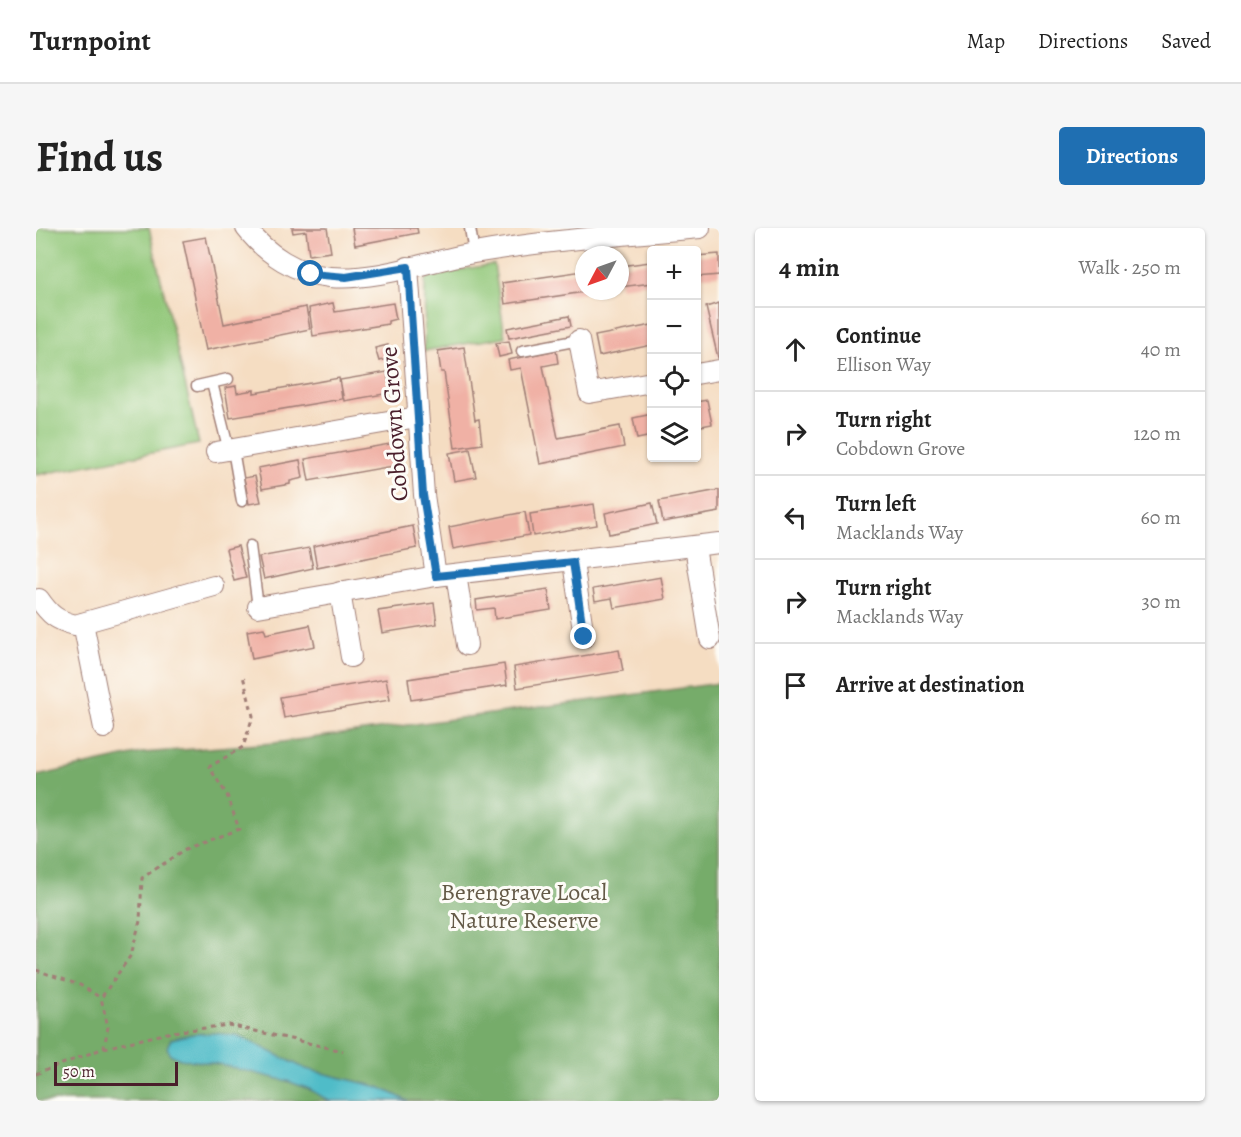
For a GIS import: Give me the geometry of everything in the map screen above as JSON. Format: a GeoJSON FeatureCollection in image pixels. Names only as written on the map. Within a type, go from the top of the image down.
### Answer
{"type":"FeatureCollection","features":[{"type":"Feature","properties":{"kind":"street"},"geometry":{"type":"LineString","coordinates":[[246,228],[266,248],[292,266],[311,274],[346,277],[474,253],[561,241],[700,228]]}},
{"type":"Feature","properties":{"kind":"street","name":"Cobdown Grove"},"geometry":{"type":"LineString","coordinates":[[408,267],[423,495],[436,576]]}},
{"type":"Feature","properties":{"kind":"street"},"geometry":{"type":"LineString","coordinates":[[579,340],[589,393],[647,383]]}},
{"type":"Feature","properties":{"kind":"street"},"geometry":{"type":"LineString","coordinates":[[701,373],[719,370]]}},
{"type":"Feature","properties":{"kind":"street"},"geometry":{"type":"LineString","coordinates":[[226,451],[417,417]]}},
{"type":"Feature","properties":{"kind":"street"},"geometry":{"type":"LineString","coordinates":[[258,607],[436,576],[573,562],[719,543]]}},
{"type":"Feature","properties":{"kind":"street"},"geometry":{"type":"LineString","coordinates":[[695,547],[712,627]]}},
{"type":"Feature","properties":{"kind":"street"},"geometry":{"type":"LineString","coordinates":[[573,562],[584,637]]}},
{"type":"Feature","properties":{"kind":"street"},"geometry":{"type":"LineString","coordinates":[[456,574],[468,645]]}},
{"type":"Feature","properties":{"kind":"street"},"geometry":{"type":"LineString","coordinates":[[37,595],[48,613],[60,621],[75,626],[214,586]]}},
{"type":"Feature","properties":{"kind":"street"},"geometry":{"type":"LineString","coordinates":[[340,592],[351,657]]}},
{"type":"Feature","properties":{"kind":"street"},"geometry":{"type":"LineString","coordinates":[[83,623],[104,728]]}},
{"type":"Feature","properties":{"kind":"lane"},"geometry":{"type":"LineString","coordinates":[[470,228],[474,253]]}},
{"type":"Feature","properties":{"kind":"lane"},"geometry":{"type":"LineString","coordinates":[[522,351],[579,340]]}},
{"type":"Feature","properties":{"kind":"lane"},"geometry":{"type":"LineString","coordinates":[[197,386],[228,379]]}},
{"type":"Feature","properties":{"kind":"lane"},"geometry":{"type":"LineString","coordinates":[[212,383],[226,451],[242,501]]}},
{"type":"Feature","properties":{"kind":"lane"},"geometry":{"type":"LineString","coordinates":[[250,546],[258,607]]}},
{"type":"Feature","properties":{"kind":"path"},"geometry":{"type":"LineString","coordinates":[[101,998],[131,955],[140,921],[142,878],[186,849],[239,829],[227,795],[209,767],[243,747],[253,716],[243,676]]}},
{"type":"Feature","properties":{"kind":"path"},"geometry":{"type":"LineString","coordinates":[[36,970],[80,985],[101,998],[108,1027],[104,1048]]}},
{"type":"Feature","properties":{"kind":"path"},"geometry":{"type":"LineString","coordinates":[[36,1074],[104,1048],[172,1032],[229,1025],[343,1051]]}},
{"type":"Feature","properties":{"kind":"green space"},"geometry":{"type":"Polygon","coordinates":[[[36,228],[149,228],[199,444],[36,475],[36,228]]]}},
{"type":"Feature","properties":{"kind":"green space"},"geometry":{"type":"Polygon","coordinates":[[[494,264],[505,337],[424,351],[425,281],[430,275],[494,264]]]}},
{"type":"Feature","properties":{"kind":"green space","name":"Berengrave Local Nature Reserve"},"geometry":{"type":"Polygon","coordinates":[[[719,683],[719,1101],[36,1101],[36,776],[141,753],[274,743],[719,683]]]}},
{"type":"Feature","properties":{"kind":"water"},"geometry":{"type":"Polygon","coordinates":[[[216,1033],[239,1036],[306,1069],[379,1087],[408,1101],[329,1101],[309,1089],[287,1081],[218,1064],[180,1059],[170,1054],[167,1047],[171,1039],[193,1034],[216,1033]]]}},
{"type":"Feature","properties":{"kind":"building"},"geometry":{"type":"Polygon","coordinates":[[[292,228],[327,228],[331,252],[309,255],[306,231],[293,233],[292,228]]]}},
{"type":"Feature","properties":{"kind":"building"},"geometry":{"type":"Polygon","coordinates":[[[352,228],[417,228],[418,233],[355,245],[352,228]]]}},
{"type":"Feature","properties":{"kind":"building"},"geometry":{"type":"Polygon","coordinates":[[[206,237],[224,324],[306,307],[310,329],[206,350],[183,241],[206,237]]]}},
{"type":"Feature","properties":{"kind":"building"},"geometry":{"type":"Polygon","coordinates":[[[719,254],[719,275],[701,277],[701,256],[719,254]]]}},
{"type":"Feature","properties":{"kind":"building"},"geometry":{"type":"Polygon","coordinates":[[[647,262],[647,284],[629,286],[629,265],[647,262]]]}},
{"type":"Feature","properties":{"kind":"building"},"geometry":{"type":"Polygon","coordinates":[[[575,272],[575,293],[505,304],[502,283],[575,272]]]}},
{"type":"Feature","properties":{"kind":"building"},"geometry":{"type":"Polygon","coordinates":[[[333,303],[335,312],[393,303],[396,319],[388,321],[388,324],[313,336],[309,308],[333,303]]]}},
{"type":"Feature","properties":{"kind":"building"},"geometry":{"type":"Polygon","coordinates":[[[719,303],[719,358],[718,358],[706,307],[719,303]]]}},
{"type":"Feature","properties":{"kind":"building"},"geometry":{"type":"Polygon","coordinates":[[[569,316],[571,326],[509,338],[507,328],[569,316]]]}},
{"type":"Feature","properties":{"kind":"building"},"geometry":{"type":"Polygon","coordinates":[[[647,326],[647,346],[599,356],[595,336],[647,326]]]}},
{"type":"Feature","properties":{"kind":"building"},"geometry":{"type":"Polygon","coordinates":[[[509,341],[512,354],[499,357],[496,343],[509,341]]]}},
{"type":"Feature","properties":{"kind":"building"},"geometry":{"type":"Polygon","coordinates":[[[388,345],[391,358],[379,361],[375,348],[388,345]]]}},
{"type":"Feature","properties":{"kind":"building"},"geometry":{"type":"Polygon","coordinates":[[[464,347],[475,420],[479,419],[482,444],[455,448],[444,372],[441,372],[438,351],[464,347]]]}},
{"type":"Feature","properties":{"kind":"building"},"geometry":{"type":"Polygon","coordinates":[[[556,350],[558,363],[543,366],[558,438],[620,426],[624,447],[540,464],[521,368],[510,370],[508,360],[556,350]]]}},
{"type":"Feature","properties":{"kind":"building"},"geometry":{"type":"Polygon","coordinates":[[[387,372],[390,393],[344,401],[340,380],[387,372]]]}},
{"type":"Feature","properties":{"kind":"building"},"geometry":{"type":"Polygon","coordinates":[[[339,378],[342,399],[230,418],[225,388],[236,386],[237,393],[254,390],[254,393],[339,378]]]}},
{"type":"Feature","properties":{"kind":"building"},"geometry":{"type":"Polygon","coordinates":[[[707,400],[712,424],[701,426],[701,401],[707,400]]]}},
{"type":"Feature","properties":{"kind":"building"},"geometry":{"type":"Polygon","coordinates":[[[647,415],[647,437],[637,439],[633,418],[647,415]]]}},
{"type":"Feature","properties":{"kind":"building"},"geometry":{"type":"Polygon","coordinates":[[[395,443],[399,465],[309,481],[305,459],[395,443]]]}},
{"type":"Feature","properties":{"kind":"building"},"geometry":{"type":"Polygon","coordinates":[[[470,449],[476,477],[454,481],[449,453],[470,449]]]}},
{"type":"Feature","properties":{"kind":"building"},"geometry":{"type":"Polygon","coordinates":[[[300,460],[303,478],[290,481],[290,484],[262,489],[258,468],[300,460]]]}},
{"type":"Feature","properties":{"kind":"building"},"geometry":{"type":"Polygon","coordinates":[[[255,476],[261,502],[249,504],[244,478],[255,476]]]}},
{"type":"Feature","properties":{"kind":"building"},"geometry":{"type":"Polygon","coordinates":[[[719,490],[719,512],[663,522],[659,501],[719,490]]]}},
{"type":"Feature","properties":{"kind":"building"},"geometry":{"type":"Polygon","coordinates":[[[652,503],[657,524],[609,534],[605,513],[652,503]]]}},
{"type":"Feature","properties":{"kind":"building"},"geometry":{"type":"Polygon","coordinates":[[[594,504],[597,525],[533,536],[530,514],[594,504]]]}},
{"type":"Feature","properties":{"kind":"building"},"geometry":{"type":"Polygon","coordinates":[[[525,512],[529,535],[453,549],[449,527],[525,512]]]}},
{"type":"Feature","properties":{"kind":"building"},"geometry":{"type":"Polygon","coordinates":[[[413,526],[417,548],[317,568],[313,546],[413,526]]]}},
{"type":"Feature","properties":{"kind":"building"},"geometry":{"type":"Polygon","coordinates":[[[238,546],[246,578],[234,581],[226,549],[238,546]]]}},
{"type":"Feature","properties":{"kind":"building"},"geometry":{"type":"Polygon","coordinates":[[[309,548],[313,568],[264,579],[259,557],[309,548]]]}},
{"type":"Feature","properties":{"kind":"building"},"geometry":{"type":"Polygon","coordinates":[[[661,577],[665,599],[614,608],[612,598],[595,601],[593,589],[661,577]]]}},
{"type":"Feature","properties":{"kind":"building"},"geometry":{"type":"Polygon","coordinates":[[[548,589],[551,610],[495,619],[494,608],[477,610],[476,600],[548,589]]]}},
{"type":"Feature","properties":{"kind":"building"},"geometry":{"type":"Polygon","coordinates":[[[434,603],[437,624],[382,633],[378,611],[434,603]]]}},
{"type":"Feature","properties":{"kind":"building"},"geometry":{"type":"Polygon","coordinates":[[[310,625],[315,646],[252,659],[247,631],[264,628],[266,634],[310,625]]]}},
{"type":"Feature","properties":{"kind":"building"},"geometry":{"type":"Polygon","coordinates":[[[619,650],[623,671],[517,688],[514,667],[619,650]]]}},
{"type":"Feature","properties":{"kind":"building"},"geometry":{"type":"Polygon","coordinates":[[[504,664],[507,685],[411,700],[408,679],[504,664]]]}},
{"type":"Feature","properties":{"kind":"building"},"geometry":{"type":"Polygon","coordinates":[[[386,679],[390,700],[284,718],[280,697],[386,679]]]}},
{"type":"Feature","properties":{"kind":"route"},"geometry":{"type":"LineString","coordinates":[[311,274],[346,277],[376,274],[408,267],[423,495],[436,576],[573,562],[584,637]]}}]}
